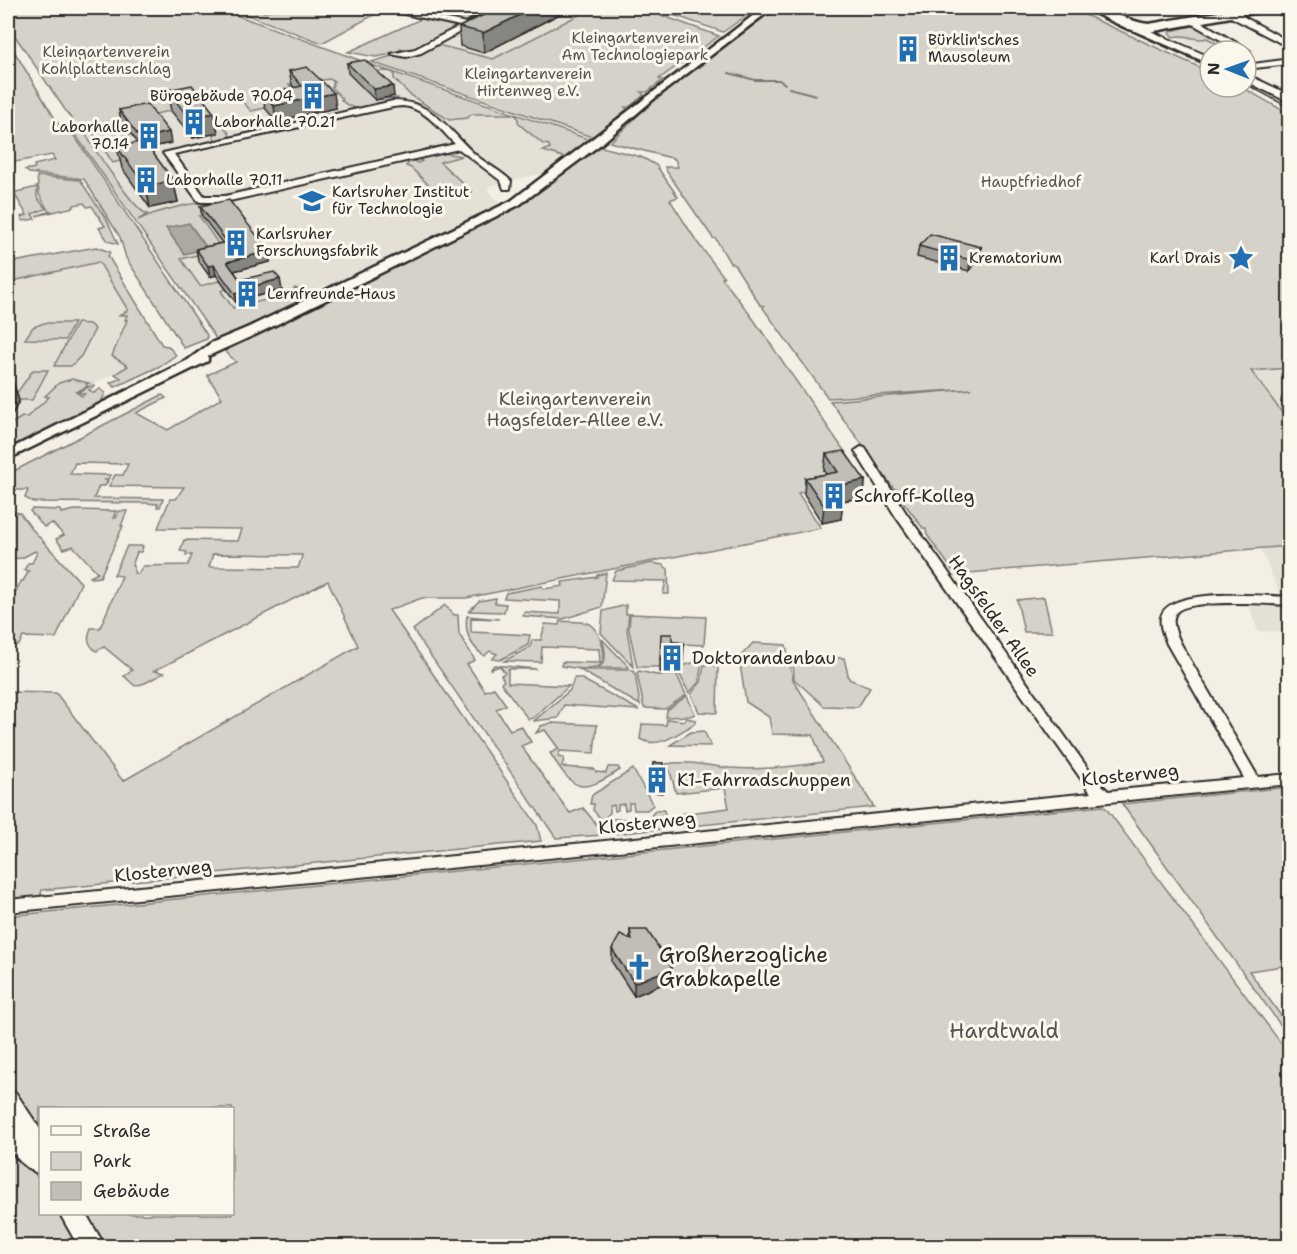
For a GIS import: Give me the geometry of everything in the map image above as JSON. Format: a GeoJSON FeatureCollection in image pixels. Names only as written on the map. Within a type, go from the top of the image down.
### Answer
{"type":"FeatureCollection","features":[{"type":"Feature","properties":{"kind":"main road"},"geometry":{"type":"LineString","coordinates":[[1090,8],[1137,26],[1169,24],[1258,8]]}},
{"type":"Feature","properties":{"kind":"main road"},"geometry":{"type":"LineString","coordinates":[[1100,8],[1198,55]]}},
{"type":"Feature","properties":{"kind":"main road"},"geometry":{"type":"LineString","coordinates":[[1137,26],[1217,8]]}},
{"type":"Feature","properties":{"kind":"main road"},"geometry":{"type":"LineString","coordinates":[[1166,40],[1163,30],[1169,24]]}},
{"type":"Feature","properties":{"kind":"main road"},"geometry":{"type":"LineString","coordinates":[[1258,83],[1290,100]]}},
{"type":"Feature","properties":{"kind":"main road"},"geometry":{"type":"LineString","coordinates":[[8,1100],[36,1143],[39,1154]]}},
{"type":"Feature","properties":{"kind":"main road"},"geometry":{"type":"LineString","coordinates":[[8,1124],[25,1149],[39,1162]]}},
{"type":"Feature","properties":{"kind":"main road"},"geometry":{"type":"LineString","coordinates":[[73,1215],[92,1246]]}},
{"type":"Feature","properties":{"kind":"street"},"geometry":{"type":"LineString","coordinates":[[386,8],[467,25]]}},
{"type":"Feature","properties":{"kind":"street"},"geometry":{"type":"LineString","coordinates":[[415,52],[500,8]]}},
{"type":"Feature","properties":{"kind":"street"},"geometry":{"type":"LineString","coordinates":[[8,455],[195,360],[220,351],[254,330],[522,199],[597,142],[651,96],[768,8]]}},
{"type":"Feature","properties":{"kind":"street"},"geometry":{"type":"LineString","coordinates":[[1273,8],[1290,17]]}},
{"type":"Feature","properties":{"kind":"street"},"geometry":{"type":"LineString","coordinates":[[1230,12],[1290,46]]}},
{"type":"Feature","properties":{"kind":"street"},"geometry":{"type":"LineString","coordinates":[[1192,20],[1225,39]]}},
{"type":"Feature","properties":{"kind":"street"},"geometry":{"type":"LineString","coordinates":[[1258,58],[1268,64]]}},
{"type":"Feature","properties":{"kind":"street"},"geometry":{"type":"LineString","coordinates":[[1258,65],[1290,61]]}},
{"type":"Feature","properties":{"kind":"street"},"geometry":{"type":"LineString","coordinates":[[460,146],[225,200],[201,199],[168,153],[393,104],[407,104],[419,107],[490,171],[489,175],[522,199]]}},
{"type":"Feature","properties":{"kind":"street","name":"Hagsfelder Allee"},"geometry":{"type":"LineString","coordinates":[[861,451],[900,514],[1088,779],[1104,797]]}},
{"type":"Feature","properties":{"kind":"street"},"geometry":{"type":"LineString","coordinates":[[1254,782],[1166,629],[1166,620],[1168,612],[1175,605],[1192,600],[1290,601]]}},
{"type":"Feature","properties":{"kind":"street","name":"Klosterweg"},"geometry":{"type":"LineString","coordinates":[[8,906],[1290,779]]}},
{"type":"Feature","properties":{"kind":"shaded area"},"geometry":{"type":"Polygon","coordinates":[[[504,8],[592,8],[493,59],[434,44],[504,8]]]}},
{"type":"Feature","properties":{"kind":"shaded area"},"geometry":{"type":"Polygon","coordinates":[[[1077,8],[1086,8],[1122,24],[1198,59],[1198,63],[1077,8]]]}},
{"type":"Feature","properties":{"kind":"shaded area"},"geometry":{"type":"Polygon","coordinates":[[[1109,8],[1205,8],[1142,18],[1128,16],[1109,8]]]}},
{"type":"Feature","properties":{"kind":"shaded area"},"geometry":{"type":"Polygon","coordinates":[[[1195,25],[1218,39],[1198,39],[1198,49],[1169,33],[1195,25]]]}},
{"type":"Feature","properties":{"kind":"shaded area","name":"Karlsruher Institut für Technologie"},"geometry":{"type":"Polygon","coordinates":[[[366,63],[576,136],[580,148],[548,172],[489,186],[490,188],[487,189],[499,202],[498,208],[338,285],[319,287],[315,291],[320,292],[218,338],[71,121],[366,63]]]}},
{"type":"Feature","properties":{"kind":"shaded area"},"geometry":{"type":"Polygon","coordinates":[[[189,223],[207,248],[184,254],[166,228],[189,223]]]}},
{"type":"Feature","properties":{"kind":"shaded area"},"geometry":{"type":"Polygon","coordinates":[[[104,259],[138,315],[127,315],[112,355],[129,366],[84,389],[91,394],[8,435],[8,282],[104,259]]]}},
{"type":"Feature","properties":{"kind":"shaded area"},"geometry":{"type":"Polygon","coordinates":[[[1289,368],[1289,422],[1250,371],[1289,368]]]}},
{"type":"Feature","properties":{"kind":"shaded area"},"geometry":{"type":"Polygon","coordinates":[[[1289,546],[1289,595],[1280,595],[1261,549],[1289,546]]]}},
{"type":"Feature","properties":{"kind":"shaded area"},"geometry":{"type":"Polygon","coordinates":[[[1249,605],[1284,606],[1289,620],[1289,632],[1258,631],[1249,605]]]}},
{"type":"Feature","properties":{"kind":"green space","name":"Kleingartenverein Kohlplattenschlag"},"geometry":{"type":"Polygon","coordinates":[[[8,8],[217,8],[359,60],[356,62],[366,63],[588,140],[566,158],[543,151],[550,148],[549,145],[543,144],[519,124],[517,116],[512,114],[472,114],[467,118],[449,120],[409,94],[394,79],[394,73],[388,71],[349,73],[375,99],[398,98],[397,102],[368,108],[347,105],[332,88],[334,81],[329,79],[289,85],[316,113],[306,115],[294,102],[251,111],[235,93],[202,99],[229,133],[230,138],[216,141],[212,134],[217,133],[195,106],[119,121],[131,134],[125,135],[121,129],[115,131],[134,157],[113,163],[91,130],[84,131],[133,202],[147,214],[138,220],[165,210],[199,203],[217,202],[230,208],[199,216],[222,249],[181,259],[200,286],[234,277],[233,286],[221,291],[233,308],[286,295],[295,288],[321,293],[217,340],[70,127],[69,122],[72,120],[9,27],[11,26],[8,25],[8,8]]]}},
{"type":"Feature","properties":{"kind":"green space"},"geometry":{"type":"Polygon","coordinates":[[[228,8],[247,8],[266,12],[276,8],[374,8],[383,10],[322,43],[228,8]]]}},
{"type":"Feature","properties":{"kind":"green space"},"geometry":{"type":"Polygon","coordinates":[[[392,8],[490,8],[462,23],[392,8]]]}},
{"type":"Feature","properties":{"kind":"green space","name":"Kleingartenverein Hirtenweg e.V."},"geometry":{"type":"Polygon","coordinates":[[[592,8],[641,8],[719,36],[659,79],[663,80],[647,92],[641,92],[644,95],[629,107],[625,107],[627,109],[595,136],[589,136],[371,62],[392,56],[410,57],[434,44],[493,59],[592,8]]]}},
{"type":"Feature","properties":{"kind":"green space","name":"Kleingartenverein Am Technologiepark"},"geometry":{"type":"Polygon","coordinates":[[[653,8],[757,8],[723,32],[653,8]]]}},
{"type":"Feature","properties":{"kind":"green space","name":"Hauptfriedhof"},"geometry":{"type":"Polygon","coordinates":[[[776,8],[1070,8],[1198,67],[1198,99],[1258,99],[1258,96],[1289,114],[1289,368],[1251,371],[1289,422],[1289,546],[957,574],[953,571],[927,535],[926,529],[898,495],[899,489],[894,489],[869,451],[830,401],[972,389],[828,398],[667,172],[665,167],[678,167],[675,159],[610,142],[653,101],[767,15],[774,14],[771,12],[776,8]]]}},
{"type":"Feature","properties":{"kind":"green space"},"geometry":{"type":"Polygon","coordinates":[[[384,10],[459,27],[416,49],[401,49],[392,54],[376,57],[348,52],[421,19],[384,10]]]}},
{"type":"Feature","properties":{"kind":"green space"},"geometry":{"type":"Polygon","coordinates":[[[1195,25],[1218,39],[1173,37],[1169,33],[1195,25]]]}},
{"type":"Feature","properties":{"kind":"green space"},"geometry":{"type":"Polygon","coordinates":[[[8,41],[60,127],[67,125],[207,335],[207,339],[184,348],[126,258],[120,237],[84,179],[29,173],[25,170],[35,168],[34,165],[55,160],[52,155],[10,163],[8,158],[8,41]]]}},
{"type":"Feature","properties":{"kind":"green space","name":"Kleingartenverein Hagsfelder-Allee e.V."},"geometry":{"type":"Polygon","coordinates":[[[598,146],[641,157],[656,165],[678,197],[670,200],[697,242],[724,277],[722,278],[754,320],[852,462],[825,466],[824,471],[829,477],[821,488],[798,493],[821,528],[466,598],[422,598],[389,610],[537,825],[541,841],[42,890],[40,898],[8,901],[8,692],[56,693],[123,781],[358,646],[328,581],[154,671],[164,673],[135,686],[124,676],[132,670],[104,647],[96,651],[89,643],[88,637],[91,628],[100,628],[122,576],[114,575],[127,546],[143,546],[141,552],[137,552],[132,566],[134,566],[134,573],[138,574],[143,566],[188,565],[192,555],[186,555],[187,552],[180,551],[184,540],[238,541],[242,529],[158,528],[170,499],[176,499],[184,487],[109,486],[115,475],[123,475],[128,464],[75,463],[70,474],[111,475],[105,480],[108,481],[105,486],[99,486],[94,498],[163,499],[160,507],[157,507],[158,504],[145,503],[33,502],[25,498],[28,490],[8,490],[8,474],[162,395],[166,398],[136,413],[168,430],[222,398],[207,375],[236,362],[225,351],[519,204],[598,146]],[[213,554],[209,567],[298,568],[302,555],[213,554]]]}},
{"type":"Feature","properties":{"kind":"green space"},"geometry":{"type":"Polygon","coordinates":[[[442,153],[462,156],[440,162],[472,192],[454,197],[431,192],[435,191],[406,166],[411,160],[418,163],[422,161],[417,159],[442,153]]]}},
{"type":"Feature","properties":{"kind":"green space"},"geometry":{"type":"Polygon","coordinates":[[[37,176],[80,180],[107,220],[118,244],[108,241],[99,228],[105,226],[92,206],[87,207],[84,203],[36,216],[51,211],[48,210],[39,194],[37,176]]]}},
{"type":"Feature","properties":{"kind":"green space"},"geometry":{"type":"Polygon","coordinates":[[[37,187],[37,197],[46,209],[32,214],[35,219],[23,221],[21,217],[27,215],[15,195],[8,196],[8,194],[37,187]]]}},
{"type":"Feature","properties":{"kind":"green space"},"geometry":{"type":"Polygon","coordinates":[[[96,247],[110,252],[108,256],[162,345],[168,346],[176,355],[160,366],[115,387],[110,383],[121,378],[115,374],[128,366],[112,356],[127,320],[125,320],[127,315],[120,315],[128,310],[99,262],[8,282],[8,263],[96,247]]]}},
{"type":"Feature","properties":{"kind":"green space"},"geometry":{"type":"Polygon","coordinates":[[[44,323],[74,323],[65,340],[25,339],[33,327],[44,323]]]}},
{"type":"Feature","properties":{"kind":"green space"},"geometry":{"type":"Polygon","coordinates":[[[77,323],[89,324],[95,329],[81,356],[71,366],[54,366],[77,323]]]}},
{"type":"Feature","properties":{"kind":"green space"},"geometry":{"type":"Polygon","coordinates":[[[33,370],[48,370],[32,400],[12,400],[33,370]]]}},
{"type":"Feature","properties":{"kind":"green space"},"geometry":{"type":"Polygon","coordinates":[[[72,379],[89,383],[86,384],[88,386],[76,392],[82,396],[85,394],[78,392],[93,385],[95,386],[89,390],[94,393],[100,389],[105,393],[100,406],[8,450],[8,426],[22,417],[27,417],[49,397],[45,396],[59,383],[72,379]]]}},
{"type":"Feature","properties":{"kind":"green space"},"geometry":{"type":"Polygon","coordinates":[[[32,509],[60,510],[61,513],[74,510],[116,511],[113,518],[116,518],[119,511],[127,511],[121,526],[123,526],[100,577],[90,577],[98,573],[73,546],[64,549],[56,539],[64,535],[52,523],[44,527],[30,511],[32,509]]]}},
{"type":"Feature","properties":{"kind":"green space"},"geometry":{"type":"Polygon","coordinates":[[[8,511],[20,513],[81,583],[56,638],[23,637],[19,645],[8,645],[8,608],[21,581],[29,571],[24,570],[28,563],[32,563],[37,553],[35,551],[22,558],[8,559],[8,511]]]}},
{"type":"Feature","properties":{"kind":"green space"},"geometry":{"type":"Polygon","coordinates":[[[652,563],[663,565],[668,569],[669,594],[663,594],[666,581],[612,580],[616,571],[652,563]]]}},
{"type":"Feature","properties":{"kind":"green space"},"geometry":{"type":"Polygon","coordinates":[[[606,573],[602,607],[563,619],[523,616],[524,612],[560,614],[560,601],[504,598],[506,593],[542,586],[544,589],[563,586],[562,582],[597,577],[597,575],[606,573]]]}},
{"type":"Feature","properties":{"kind":"green space"},"geometry":{"type":"Polygon","coordinates":[[[1044,597],[1052,632],[1024,632],[1017,600],[1044,597]]]}},
{"type":"Feature","properties":{"kind":"green space"},"geometry":{"type":"Polygon","coordinates":[[[496,598],[495,603],[506,604],[504,612],[469,611],[479,601],[496,598]]]}},
{"type":"Feature","properties":{"kind":"green space"},"geometry":{"type":"Polygon","coordinates":[[[445,605],[454,615],[458,615],[459,634],[475,660],[467,664],[485,691],[494,688],[506,705],[496,709],[510,730],[521,726],[531,742],[521,746],[566,808],[570,813],[583,808],[603,835],[556,838],[413,630],[445,605]]]}},
{"type":"Feature","properties":{"kind":"green space"},"geometry":{"type":"Polygon","coordinates":[[[626,605],[626,614],[629,614],[627,630],[633,666],[601,633],[603,611],[626,605]]]}},
{"type":"Feature","properties":{"kind":"green space"},"geometry":{"type":"Polygon","coordinates":[[[630,614],[706,617],[704,645],[683,644],[661,667],[637,667],[629,630],[630,614]]]}},
{"type":"Feature","properties":{"kind":"green space"},"geometry":{"type":"Polygon","coordinates":[[[467,616],[499,619],[471,618],[471,632],[530,635],[528,645],[500,660],[492,659],[497,654],[490,651],[484,656],[475,648],[470,639],[467,616]]]}},
{"type":"Feature","properties":{"kind":"green space"},"geometry":{"type":"Polygon","coordinates":[[[560,621],[586,623],[593,627],[603,647],[603,660],[600,665],[586,669],[561,666],[562,662],[600,663],[599,649],[542,647],[541,662],[504,661],[530,647],[532,640],[541,640],[545,624],[559,625],[560,621]]]}},
{"type":"Feature","properties":{"kind":"green space"},"geometry":{"type":"Polygon","coordinates":[[[602,639],[629,668],[598,668],[605,659],[602,639]]]}},
{"type":"Feature","properties":{"kind":"green space"},"geometry":{"type":"Polygon","coordinates":[[[753,643],[786,645],[793,680],[874,807],[682,827],[680,814],[729,808],[725,788],[676,793],[666,764],[690,763],[753,769],[823,762],[813,735],[772,734],[769,717],[746,702],[739,658],[753,643]]]}},
{"type":"Feature","properties":{"kind":"green space"},"geometry":{"type":"Polygon","coordinates":[[[793,657],[844,658],[849,679],[870,688],[858,707],[824,706],[794,679],[793,657]]]}},
{"type":"Feature","properties":{"kind":"green space"},"geometry":{"type":"Polygon","coordinates":[[[702,660],[699,682],[689,693],[679,673],[679,667],[702,660]]]}},
{"type":"Feature","properties":{"kind":"green space"},"geometry":{"type":"Polygon","coordinates":[[[494,665],[536,669],[508,669],[508,683],[569,686],[533,718],[528,719],[501,683],[504,681],[501,675],[505,673],[500,666],[491,669],[494,665]]]}},
{"type":"Feature","properties":{"kind":"green space"},"geometry":{"type":"Polygon","coordinates":[[[704,665],[718,666],[717,713],[699,712],[691,694],[701,682],[704,665]]]}},
{"type":"Feature","properties":{"kind":"green space"},"geometry":{"type":"Polygon","coordinates":[[[580,670],[632,670],[635,673],[640,705],[580,670]]]}},
{"type":"Feature","properties":{"kind":"green space"},"geometry":{"type":"Polygon","coordinates":[[[639,671],[656,675],[677,675],[686,695],[665,709],[644,708],[637,673],[639,671]]]}},
{"type":"Feature","properties":{"kind":"green space"},"geometry":{"type":"Polygon","coordinates":[[[574,678],[580,678],[639,710],[564,705],[558,718],[534,721],[570,690],[574,678]]]}},
{"type":"Feature","properties":{"kind":"green space"},"geometry":{"type":"Polygon","coordinates":[[[687,696],[695,714],[666,717],[667,710],[687,696]]]}},
{"type":"Feature","properties":{"kind":"green space"},"geometry":{"type":"Polygon","coordinates":[[[686,718],[696,720],[694,724],[675,736],[654,743],[640,739],[642,724],[666,725],[667,719],[685,721],[686,718]]]}},
{"type":"Feature","properties":{"kind":"green space"},"geometry":{"type":"Polygon","coordinates":[[[551,723],[597,725],[594,753],[560,751],[558,757],[564,758],[562,767],[594,769],[596,772],[606,773],[608,767],[618,767],[620,770],[587,786],[579,786],[573,782],[550,753],[559,749],[545,730],[536,733],[541,726],[551,723]]]}},
{"type":"Feature","properties":{"kind":"green space"},"geometry":{"type":"Polygon","coordinates":[[[704,731],[711,746],[670,745],[691,732],[704,731]]]}},
{"type":"Feature","properties":{"kind":"green space"},"geometry":{"type":"Polygon","coordinates":[[[633,769],[653,805],[647,810],[634,810],[633,803],[629,803],[629,809],[625,810],[624,804],[618,805],[618,810],[615,811],[614,805],[610,806],[610,813],[602,820],[593,810],[594,804],[590,804],[592,795],[633,769]]]}},
{"type":"Feature","properties":{"kind":"green space"},"geometry":{"type":"Polygon","coordinates":[[[1289,787],[1289,965],[1249,971],[1289,1027],[1289,1037],[1122,804],[1289,787]]]}},
{"type":"Feature","properties":{"kind":"green space","name":"Hardtwald"},"geometry":{"type":"Polygon","coordinates":[[[1102,806],[1106,808],[1289,1054],[1289,1246],[107,1246],[87,1215],[234,1215],[234,1107],[39,1107],[39,1141],[8,1091],[8,916],[1102,806]]]}},
{"type":"Feature","properties":{"kind":"green space"},"geometry":{"type":"Polygon","coordinates":[[[664,810],[661,829],[614,834],[613,819],[649,818],[655,811],[664,810]]]}},
{"type":"Feature","properties":{"kind":"green space"},"geometry":{"type":"Polygon","coordinates":[[[8,1128],[39,1180],[39,1215],[61,1215],[80,1246],[8,1246],[8,1128]]]}},
{"type":"Feature","properties":{"kind":"building"},"geometry":{"type":"Polygon","coordinates":[[[498,8],[534,8],[483,33],[459,27],[498,8]]]}},
{"type":"Feature","properties":{"kind":"building"},"geometry":{"type":"Polygon","coordinates":[[[365,60],[393,86],[374,89],[347,63],[365,60]]]}},
{"type":"Feature","properties":{"kind":"building"},"geometry":{"type":"Polygon","coordinates":[[[307,67],[334,93],[274,106],[263,94],[302,86],[289,71],[307,67]]]}},
{"type":"Feature","properties":{"kind":"building"},"geometry":{"type":"Polygon","coordinates":[[[192,85],[214,113],[189,118],[167,90],[192,85]]]}},
{"type":"Feature","properties":{"kind":"building"},"geometry":{"type":"Polygon","coordinates":[[[147,104],[169,132],[140,138],[119,110],[147,104]]]}},
{"type":"Feature","properties":{"kind":"building"},"geometry":{"type":"Polygon","coordinates":[[[144,141],[173,180],[146,187],[117,147],[144,141]]]}},
{"type":"Feature","properties":{"kind":"building"},"geometry":{"type":"Polygon","coordinates":[[[229,200],[269,251],[227,262],[240,280],[274,272],[280,279],[246,288],[248,290],[235,294],[214,265],[208,266],[196,249],[227,242],[200,206],[229,200]]]}},
{"type":"Feature","properties":{"kind":"building"},"geometry":{"type":"Polygon","coordinates":[[[930,234],[981,247],[970,260],[919,246],[930,234]]]}},
{"type":"Feature","properties":{"kind":"building"},"geometry":{"type":"Polygon","coordinates":[[[1290,397],[1290,408],[1282,398],[1290,397]]]}},
{"type":"Feature","properties":{"kind":"building"},"geometry":{"type":"Polygon","coordinates":[[[844,451],[865,480],[833,487],[843,502],[824,506],[805,478],[838,472],[826,454],[844,451]]]}},
{"type":"Feature","properties":{"kind":"building"},"geometry":{"type":"Polygon","coordinates":[[[661,634],[672,634],[672,642],[684,643],[683,652],[670,651],[670,660],[660,659],[661,634]]]}},
{"type":"Feature","properties":{"kind":"building","name":"K1-Fahrradschuppen"},"geometry":{"type":"Polygon","coordinates":[[[653,763],[663,763],[662,788],[652,788],[653,763]]]}},
{"type":"Feature","properties":{"kind":"building","name":"Großherzogliche Grabkapelle"},"geometry":{"type":"Polygon","coordinates":[[[630,930],[647,930],[672,968],[634,983],[612,949],[620,935],[632,940],[630,930]]]}},
{"type":"Feature","properties":{"kind":"waterway"},"geometry":{"type":"LineString","coordinates":[[729,73],[755,80],[779,80],[785,84]]}},
{"type":"Feature","properties":{"kind":"waterway"},"geometry":{"type":"LineString","coordinates":[[789,88],[816,95]]}},
{"type":"Feature","properties":{"kind":"tram line"},"geometry":{"type":"LineString","coordinates":[[1080,8],[1198,62]]}},
{"type":"Feature","properties":{"kind":"tram line"},"geometry":{"type":"LineString","coordinates":[[1258,91],[1290,108]]}},
{"type":"Feature","properties":{"kind":"place","name":"Bürklin'sches Mausoleum"},"geometry":{"type":"Point","coordinates":[908,49]}},
{"type":"Feature","properties":{"kind":"place","name":"Bürogebäude 70.04"},"geometry":{"type":"Point","coordinates":[313,96]}},
{"type":"Feature","properties":{"kind":"place","name":"Laborhalle 70.21"},"geometry":{"type":"Point","coordinates":[194,122]}},
{"type":"Feature","properties":{"kind":"place","name":"Laborhalle 70.14"},"geometry":{"type":"Point","coordinates":[149,136]}},
{"type":"Feature","properties":{"kind":"place","name":"Laborhalle 70.11"},"geometry":{"type":"Point","coordinates":[146,180]}},
{"type":"Feature","properties":{"kind":"place","name":"Karlsruher Institut für Technologie"},"geometry":{"type":"Point","coordinates":[312,201]}},
{"type":"Feature","properties":{"kind":"place","name":"Karlsruher Forschungsfabrik"},"geometry":{"type":"Point","coordinates":[236,243]}},
{"type":"Feature","properties":{"kind":"place","name":"Krematorium"},"geometry":{"type":"Point","coordinates":[949,258]}},
{"type":"Feature","properties":{"kind":"place","name":"Karl Drais"},"geometry":{"type":"Point","coordinates":[1241,258]}},
{"type":"Feature","properties":{"kind":"place","name":"Lernfreunde-Haus"},"geometry":{"type":"Point","coordinates":[247,294]}},
{"type":"Feature","properties":{"kind":"place","name":"Schroff-Kolleg"},"geometry":{"type":"Point","coordinates":[834,496]}},
{"type":"Feature","properties":{"kind":"place","name":"Doktorandenbau"},"geometry":{"type":"Point","coordinates":[672,658]}},
{"type":"Feature","properties":{"kind":"place","name":"K1-Fahrradschuppen"},"geometry":{"type":"Point","coordinates":[657,780]}},
{"type":"Feature","properties":{"kind":"place","name":"Großherzogliche Grabkapelle"},"geometry":{"type":"Point","coordinates":[639,967]}}]}
